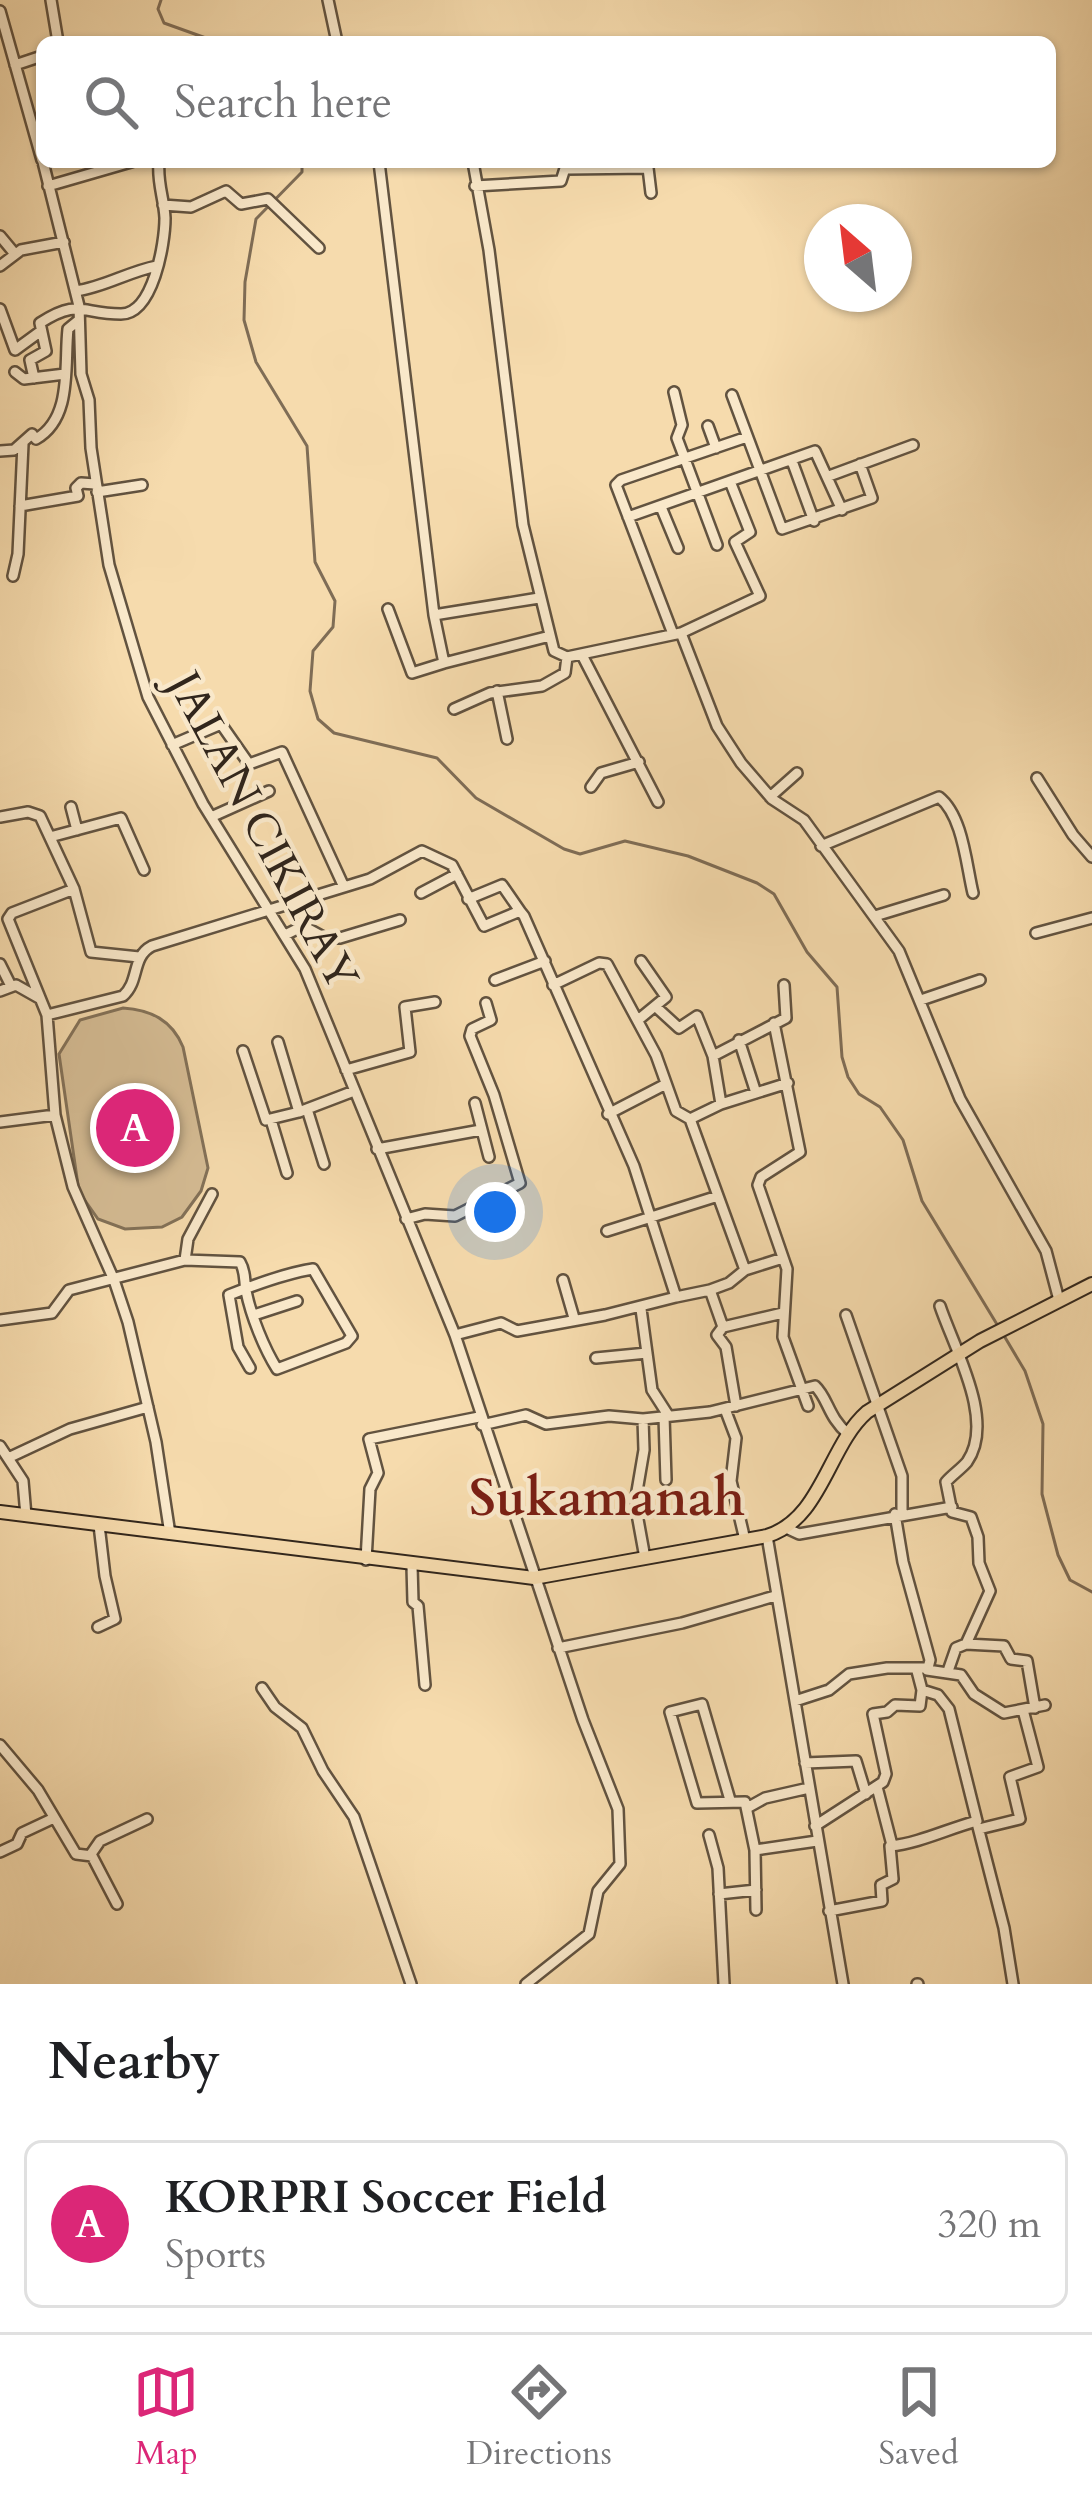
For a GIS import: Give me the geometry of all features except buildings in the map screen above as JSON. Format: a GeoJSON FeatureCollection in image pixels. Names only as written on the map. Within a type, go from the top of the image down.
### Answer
{"type":"FeatureCollection","features":[{"type":"Feature","properties":{"kind":"highway"},"geometry":{"type":"LineString","coordinates":[[0,1513],[534,1578],[767,1536],[786,1528],[805,1507],[860,1417],[980,1341],[1092,1284]]}},
{"type":"Feature","properties":{"kind":"street"},"geometry":{"type":"LineString","coordinates":[[51,0],[57,36]]}},
{"type":"Feature","properties":{"kind":"street"},"geometry":{"type":"LineString","coordinates":[[328,0],[336,36]]}},
{"type":"Feature","properties":{"kind":"street","name":"JALAN CIKIRAY"},"geometry":{"type":"LineString","coordinates":[[1,18],[36,133]]}},
{"type":"Feature","properties":{"kind":"street"},"geometry":{"type":"LineString","coordinates":[[0,61],[36,57]]}},
{"type":"Feature","properties":{"kind":"street","name":"JALAN CIKIRAY"},"geometry":{"type":"LineString","coordinates":[[46,168],[76,291],[81,374],[89,400],[96,488],[114,586],[148,697],[211,817],[304,969],[454,1335],[558,1648],[618,1809],[623,1853],[619,1869],[598,1891],[587,1937],[526,1984]]}},
{"type":"Feature","properties":{"kind":"street"},"geometry":{"type":"LineString","coordinates":[[48,186],[110,168]]}},
{"type":"Feature","properties":{"kind":"street"},"geometry":{"type":"LineString","coordinates":[[34,378],[30,360],[46,350],[40,323],[79,313],[121,314],[135,311],[144,302],[164,230],[158,168]]}},
{"type":"Feature","properties":{"kind":"street"},"geometry":{"type":"LineString","coordinates":[[380,168],[434,615],[444,663]]}},
{"type":"Feature","properties":{"kind":"street"},"geometry":{"type":"LineString","coordinates":[[474,168],[489,250],[523,525],[556,654],[582,655],[677,633],[760,596],[735,542],[750,532],[731,484]]}},
{"type":"Feature","properties":{"kind":"street"},"geometry":{"type":"LineString","coordinates":[[475,186],[561,181],[566,168]]}},
{"type":"Feature","properties":{"kind":"street"},"geometry":{"type":"LineString","coordinates":[[648,168],[651,193]]}},
{"type":"Feature","properties":{"kind":"street"},"geometry":{"type":"LineString","coordinates":[[163,205],[191,207],[226,191],[241,204],[270,200],[319,248]]}},
{"type":"Feature","properties":{"kind":"street"},"geometry":{"type":"LineString","coordinates":[[0,236],[15,254]]}},
{"type":"Feature","properties":{"kind":"street"},"geometry":{"type":"LineString","coordinates":[[0,266],[30,247],[64,242]]}},
{"type":"Feature","properties":{"kind":"street"},"geometry":{"type":"LineString","coordinates":[[76,291],[120,278],[125,272],[157,266]]}},
{"type":"Feature","properties":{"kind":"street"},"geometry":{"type":"LineString","coordinates":[[0,310],[14,350],[41,331]]}},
{"type":"Feature","properties":{"kind":"street"},"geometry":{"type":"LineString","coordinates":[[0,451],[12,451],[46,433],[60,411],[68,329],[79,313]]}},
{"type":"Feature","properties":{"kind":"street"},"geometry":{"type":"LineString","coordinates":[[15,372],[22,379],[65,374]]}},
{"type":"Feature","properties":{"kind":"street"},"geometry":{"type":"LineString","coordinates":[[674,392],[682,425],[676,435],[717,545]]}},
{"type":"Feature","properties":{"kind":"street"},"geometry":{"type":"LineString","coordinates":[[732,395],[782,529],[873,497],[860,464]]}},
{"type":"Feature","properties":{"kind":"street"},"geometry":{"type":"LineString","coordinates":[[13,576],[29,438],[24,419]]}},
{"type":"Feature","properties":{"kind":"street"},"geometry":{"type":"LineString","coordinates":[[708,426],[716,448]]}},
{"type":"Feature","properties":{"kind":"street"},"geometry":{"type":"LineString","coordinates":[[747,437],[619,481],[616,488],[721,734],[770,797],[804,820],[898,951],[960,1099],[1042,1243],[1059,1300]]}},
{"type":"Feature","properties":{"kind":"street"},"geometry":{"type":"LineString","coordinates":[[829,476],[913,445]]}},
{"type":"Feature","properties":{"kind":"street"},"geometry":{"type":"LineString","coordinates":[[628,517],[818,451],[842,510]]}},
{"type":"Feature","properties":{"kind":"street"},"geometry":{"type":"LineString","coordinates":[[792,460],[814,521]]}},
{"type":"Feature","properties":{"kind":"street"},"geometry":{"type":"LineString","coordinates":[[20,506],[78,496],[77,486],[142,485]]}},
{"type":"Feature","properties":{"kind":"street"},"geometry":{"type":"LineString","coordinates":[[661,506],[677,548]]}},
{"type":"Feature","properties":{"kind":"street"},"geometry":{"type":"LineString","coordinates":[[434,615],[539,598]]}},
{"type":"Feature","properties":{"kind":"street"},"geometry":{"type":"LineString","coordinates":[[388,609],[413,674],[550,636]]}},
{"type":"Feature","properties":{"kind":"street"},"geometry":{"type":"LineString","coordinates":[[582,655],[658,802]]}},
{"type":"Feature","properties":{"kind":"street"},"geometry":{"type":"LineString","coordinates":[[454,709],[497,691],[529,688],[559,678],[566,671],[567,657]]}},
{"type":"Feature","properties":{"kind":"street"},"geometry":{"type":"LineString","coordinates":[[497,691],[507,739]]}},
{"type":"Feature","properties":{"kind":"street"},"geometry":{"type":"LineString","coordinates":[[172,745],[221,724],[249,764],[283,752],[344,886]]}},
{"type":"Feature","properties":{"kind":"street"},"geometry":{"type":"LineString","coordinates":[[591,787],[602,773],[639,762]]}},
{"type":"Feature","properties":{"kind":"street"},"geometry":{"type":"LineString","coordinates":[[770,797],[797,773]]}},
{"type":"Feature","properties":{"kind":"street"},"geometry":{"type":"LineString","coordinates":[[1037,778],[1092,857]]}},
{"type":"Feature","properties":{"kind":"street"},"geometry":{"type":"LineString","coordinates":[[211,817],[269,790]]}},
{"type":"Feature","properties":{"kind":"street"},"geometry":{"type":"LineString","coordinates":[[821,846],[940,797],[964,849],[974,893]]}},
{"type":"Feature","properties":{"kind":"street"},"geometry":{"type":"LineString","coordinates":[[71,806],[77,830]]}},
{"type":"Feature","properties":{"kind":"street"},"geometry":{"type":"LineString","coordinates":[[0,817],[38,814],[74,889],[91,952],[139,956]]}},
{"type":"Feature","properties":{"kind":"street"},"geometry":{"type":"LineString","coordinates":[[50,837],[123,819],[144,870]]}},
{"type":"Feature","properties":{"kind":"street"},"geometry":{"type":"LineString","coordinates":[[47,1015],[123,996],[131,987],[139,956],[152,946],[370,879],[427,850],[450,864],[484,926],[520,911]]}},
{"type":"Feature","properties":{"kind":"street"},"geometry":{"type":"LineString","coordinates":[[421,893],[457,874]]}},
{"type":"Feature","properties":{"kind":"street"},"geometry":{"type":"LineString","coordinates":[[468,899],[502,885],[520,911],[634,1166],[676,1297]]}},
{"type":"Feature","properties":{"kind":"street"},"geometry":{"type":"LineString","coordinates":[[74,889],[8,916],[47,1015],[55,1115],[83,1214],[114,1280],[148,1408],[170,1534]]}},
{"type":"Feature","properties":{"kind":"street"},"geometry":{"type":"LineString","coordinates":[[875,916],[944,895]]}},
{"type":"Feature","properties":{"kind":"street"},"geometry":{"type":"LineString","coordinates":[[1036,933],[1092,918]]}},
{"type":"Feature","properties":{"kind":"street"},"geometry":{"type":"LineString","coordinates":[[285,935],[303,926],[325,938],[340,938],[400,920]]}},
{"type":"Feature","properties":{"kind":"street"},"geometry":{"type":"LineString","coordinates":[[495,980],[544,961]]}},
{"type":"Feature","properties":{"kind":"street"},"geometry":{"type":"LineString","coordinates":[[638,1020],[666,994],[641,961]]}},
{"type":"Feature","properties":{"kind":"street"},"geometry":{"type":"LineString","coordinates":[[553,985],[604,962],[638,1020],[678,1113],[690,1119],[746,1270]]}},
{"type":"Feature","properties":{"kind":"street"},"geometry":{"type":"LineString","coordinates":[[0,964],[6,988],[22,987],[40,998]]}},
{"type":"Feature","properties":{"kind":"street"},"geometry":{"type":"LineString","coordinates":[[921,1000],[980,980]]}},
{"type":"Feature","properties":{"kind":"street"},"geometry":{"type":"LineString","coordinates":[[713,1056],[787,1016],[784,985]]}},
{"type":"Feature","properties":{"kind":"street"},"geometry":{"type":"LineString","coordinates":[[346,1070],[410,1052],[405,1007],[435,1002]]}},
{"type":"Feature","properties":{"kind":"street"},"geometry":{"type":"LineString","coordinates":[[406,1219],[424,1214],[455,1216],[520,1183],[494,1095],[470,1036],[472,1029],[490,1020],[486,1003]]}},
{"type":"Feature","properties":{"kind":"street"},"geometry":{"type":"LineString","coordinates":[[656,1007],[679,1028],[698,1016],[713,1056],[721,1104]]}},
{"type":"Feature","properties":{"kind":"street"},"geometry":{"type":"LineString","coordinates":[[774,1023],[800,1152],[758,1182],[787,1269],[783,1337],[808,1406]]}},
{"type":"Feature","properties":{"kind":"street"},"geometry":{"type":"LineString","coordinates":[[740,1040],[756,1093]]}},
{"type":"Feature","properties":{"kind":"street"},"geometry":{"type":"LineString","coordinates":[[278,1042],[324,1164]]}},
{"type":"Feature","properties":{"kind":"street"},"geometry":{"type":"LineString","coordinates":[[243,1051],[263,1116],[271,1120],[354,1091]]}},
{"type":"Feature","properties":{"kind":"street"},"geometry":{"type":"LineString","coordinates":[[690,1119],[788,1083]]}},
{"type":"Feature","properties":{"kind":"street"},"geometry":{"type":"LineString","coordinates":[[608,1114],[666,1084]]}},
{"type":"Feature","properties":{"kind":"street"},"geometry":{"type":"LineString","coordinates":[[475,1103],[489,1157]]}},
{"type":"Feature","properties":{"kind":"street"},"geometry":{"type":"LineString","coordinates":[[0,1122],[55,1115]]}},
{"type":"Feature","properties":{"kind":"street"},"geometry":{"type":"LineString","coordinates":[[271,1120],[287,1173]]}},
{"type":"Feature","properties":{"kind":"street"},"geometry":{"type":"LineString","coordinates":[[377,1149],[481,1130]]}},
{"type":"Feature","properties":{"kind":"street"},"geometry":{"type":"LineString","coordinates":[[185,1260],[188,1239],[212,1194]]}},
{"type":"Feature","properties":{"kind":"street"},"geometry":{"type":"LineString","coordinates":[[608,1231],[718,1196]]}},
{"type":"Feature","properties":{"kind":"street"},"geometry":{"type":"LineString","coordinates":[[454,1335],[501,1324],[517,1330],[641,1309],[710,1290],[746,1270],[784,1258]]}},
{"type":"Feature","properties":{"kind":"street"},"geometry":{"type":"LineString","coordinates":[[0,1320],[55,1312],[69,1290],[185,1260],[240,1262],[245,1269],[245,1289],[277,1369],[346,1343],[352,1336],[313,1269],[245,1289],[227,1298],[238,1346],[250,1368]]}},
{"type":"Feature","properties":{"kind":"street"},"geometry":{"type":"LineString","coordinates":[[563,1280],[574,1318]]}},
{"type":"Feature","properties":{"kind":"street"},"geometry":{"type":"LineString","coordinates":[[710,1290],[723,1327]]}},
{"type":"Feature","properties":{"kind":"street"},"geometry":{"type":"LineString","coordinates":[[254,1315],[297,1301]]}},
{"type":"Feature","properties":{"kind":"street"},"geometry":{"type":"LineString","coordinates":[[940,1306],[969,1382],[978,1427],[968,1460],[946,1482],[954,1514],[971,1517],[979,1563],[990,1591],[966,1644]]}},
{"type":"Feature","properties":{"kind":"street"},"geometry":{"type":"LineString","coordinates":[[641,1309],[652,1390],[666,1415],[666,1480]]}},
{"type":"Feature","properties":{"kind":"street"},"geometry":{"type":"LineString","coordinates":[[745,1540],[731,1481],[736,1438],[726,1347],[717,1335],[723,1327],[784,1313]]}},
{"type":"Feature","properties":{"kind":"street"},"geometry":{"type":"LineString","coordinates":[[815,1826],[872,1791],[886,1774],[874,1714],[895,1705],[920,1706],[922,1670],[930,1660],[903,1562],[898,1514],[902,1476],[846,1315]]}},
{"type":"Feature","properties":{"kind":"street"},"geometry":{"type":"LineString","coordinates":[[596,1358],[646,1353]]}},
{"type":"Feature","properties":{"kind":"street"},"geometry":{"type":"LineString","coordinates":[[366,1560],[370,1489],[378,1473],[369,1439],[526,1415],[546,1424],[609,1416],[644,1419],[730,1407],[818,1387],[831,1417],[848,1434]]}},
{"type":"Feature","properties":{"kind":"street"},"geometry":{"type":"LineString","coordinates":[[8,1457],[70,1430],[148,1408]]}},
{"type":"Feature","properties":{"kind":"street"},"geometry":{"type":"LineString","coordinates":[[644,1419],[635,1503],[645,1558]]}},
{"type":"Feature","properties":{"kind":"street"},"geometry":{"type":"LineString","coordinates":[[0,1446],[23,1481],[26,1516]]}},
{"type":"Feature","properties":{"kind":"street"},"geometry":{"type":"LineString","coordinates":[[786,1528],[799,1534],[952,1507]]}},
{"type":"Feature","properties":{"kind":"street"},"geometry":{"type":"LineString","coordinates":[[98,1627],[115,1619],[99,1525]]}},
{"type":"Feature","properties":{"kind":"street"},"geometry":{"type":"LineString","coordinates":[[767,1536],[843,1984]]}},
{"type":"Feature","properties":{"kind":"street"},"geometry":{"type":"LineString","coordinates":[[412,1565],[425,1685]]}},
{"type":"Feature","properties":{"kind":"street"},"geometry":{"type":"LineString","coordinates":[[558,1648],[682,1623],[775,1597]]}},
{"type":"Feature","properties":{"kind":"street"},"geometry":{"type":"LineString","coordinates":[[829,1912],[883,1900],[881,1886],[893,1879],[887,1849],[892,1845],[1020,1819],[1010,1777],[1038,1767],[1027,1660],[1011,1659],[1004,1646],[966,1644],[956,1648],[948,1671]]}},
{"type":"Feature","properties":{"kind":"street"},"geometry":{"type":"LineString","coordinates":[[795,1701],[829,1690],[849,1674],[887,1668],[948,1671],[961,1675],[974,1694],[1004,1713],[1034,1708]]}},
{"type":"Feature","properties":{"kind":"street"},"geometry":{"type":"LineString","coordinates":[[262,1688],[302,1728],[354,1817],[411,1984]]}},
{"type":"Feature","properties":{"kind":"street"},"geometry":{"type":"LineString","coordinates":[[922,1690],[938,1694],[949,1708],[1004,1928],[1013,1984]]}},
{"type":"Feature","properties":{"kind":"street"},"geometry":{"type":"LineString","coordinates":[[730,1800],[702,1704],[669,1713],[695,1801],[700,1805],[742,1801],[747,1808],[755,1850],[756,1910]]}},
{"type":"Feature","properties":{"kind":"street"},"geometry":{"type":"LineString","coordinates":[[0,1745],[35,1785],[76,1853],[91,1854]]}},
{"type":"Feature","properties":{"kind":"street"},"geometry":{"type":"LineString","coordinates":[[806,1763],[856,1760],[892,1845]]}},
{"type":"Feature","properties":{"kind":"street"},"geometry":{"type":"LineString","coordinates":[[747,1808],[765,1798],[809,1788]]}},
{"type":"Feature","properties":{"kind":"street"},"geometry":{"type":"LineString","coordinates":[[0,1852],[17,1844],[22,1833],[54,1818]]}},
{"type":"Feature","properties":{"kind":"street"},"geometry":{"type":"LineString","coordinates":[[91,1854],[100,1841],[147,1819]]}},
{"type":"Feature","properties":{"kind":"street"},"geometry":{"type":"LineString","coordinates":[[709,1835],[718,1868],[724,1984]]}},
{"type":"Feature","properties":{"kind":"street"},"geometry":{"type":"LineString","coordinates":[[755,1850],[818,1841]]}},
{"type":"Feature","properties":{"kind":"street"},"geometry":{"type":"LineString","coordinates":[[91,1854],[117,1904]]}},
{"type":"Feature","properties":{"kind":"street"},"geometry":{"type":"LineString","coordinates":[[718,1894],[756,1890]]}},
{"type":"Feature","properties":{"kind":"shaded area"},"geometry":{"type":"Polygon","coordinates":[[[123,1008],[159,1018],[183,1047],[208,1168],[201,1191],[182,1217],[162,1227],[125,1229],[98,1219],[79,1192],[59,1054],[80,1020],[123,1008]]]}},
{"type":"Feature","properties":{"kind":"waterway"},"geometry":{"type":"LineString","coordinates":[[161,0],[158,9],[164,23],[200,36]]}},
{"type":"Feature","properties":{"kind":"waterway"},"geometry":{"type":"LineString","coordinates":[[302,168],[256,219],[244,320],[256,362],[307,446],[315,562],[335,601],[333,627],[313,651],[310,691],[318,719],[334,733],[437,758],[476,798],[564,849],[580,854],[625,841],[688,856],[774,894],[807,952],[837,987],[848,1077],[859,1094],[880,1107],[903,1140],[922,1201],[998,1326]]}},
{"type":"Feature","properties":{"kind":"waterway"},"geometry":{"type":"LineString","coordinates":[[1003,1334],[1025,1371],[1043,1424],[1042,1494],[1058,1555],[1070,1580],[1092,1592]]}},
{"type":"Feature","properties":{"kind":"place","name":"KORPRI Soccer Field"},"geometry":{"type":"Point","coordinates":[135,1128]}},
{"type":"Feature","properties":{"kind":"district","name":"Sukamanah"},"geometry":{"type":"Point","coordinates":[607,1499]}}]}
